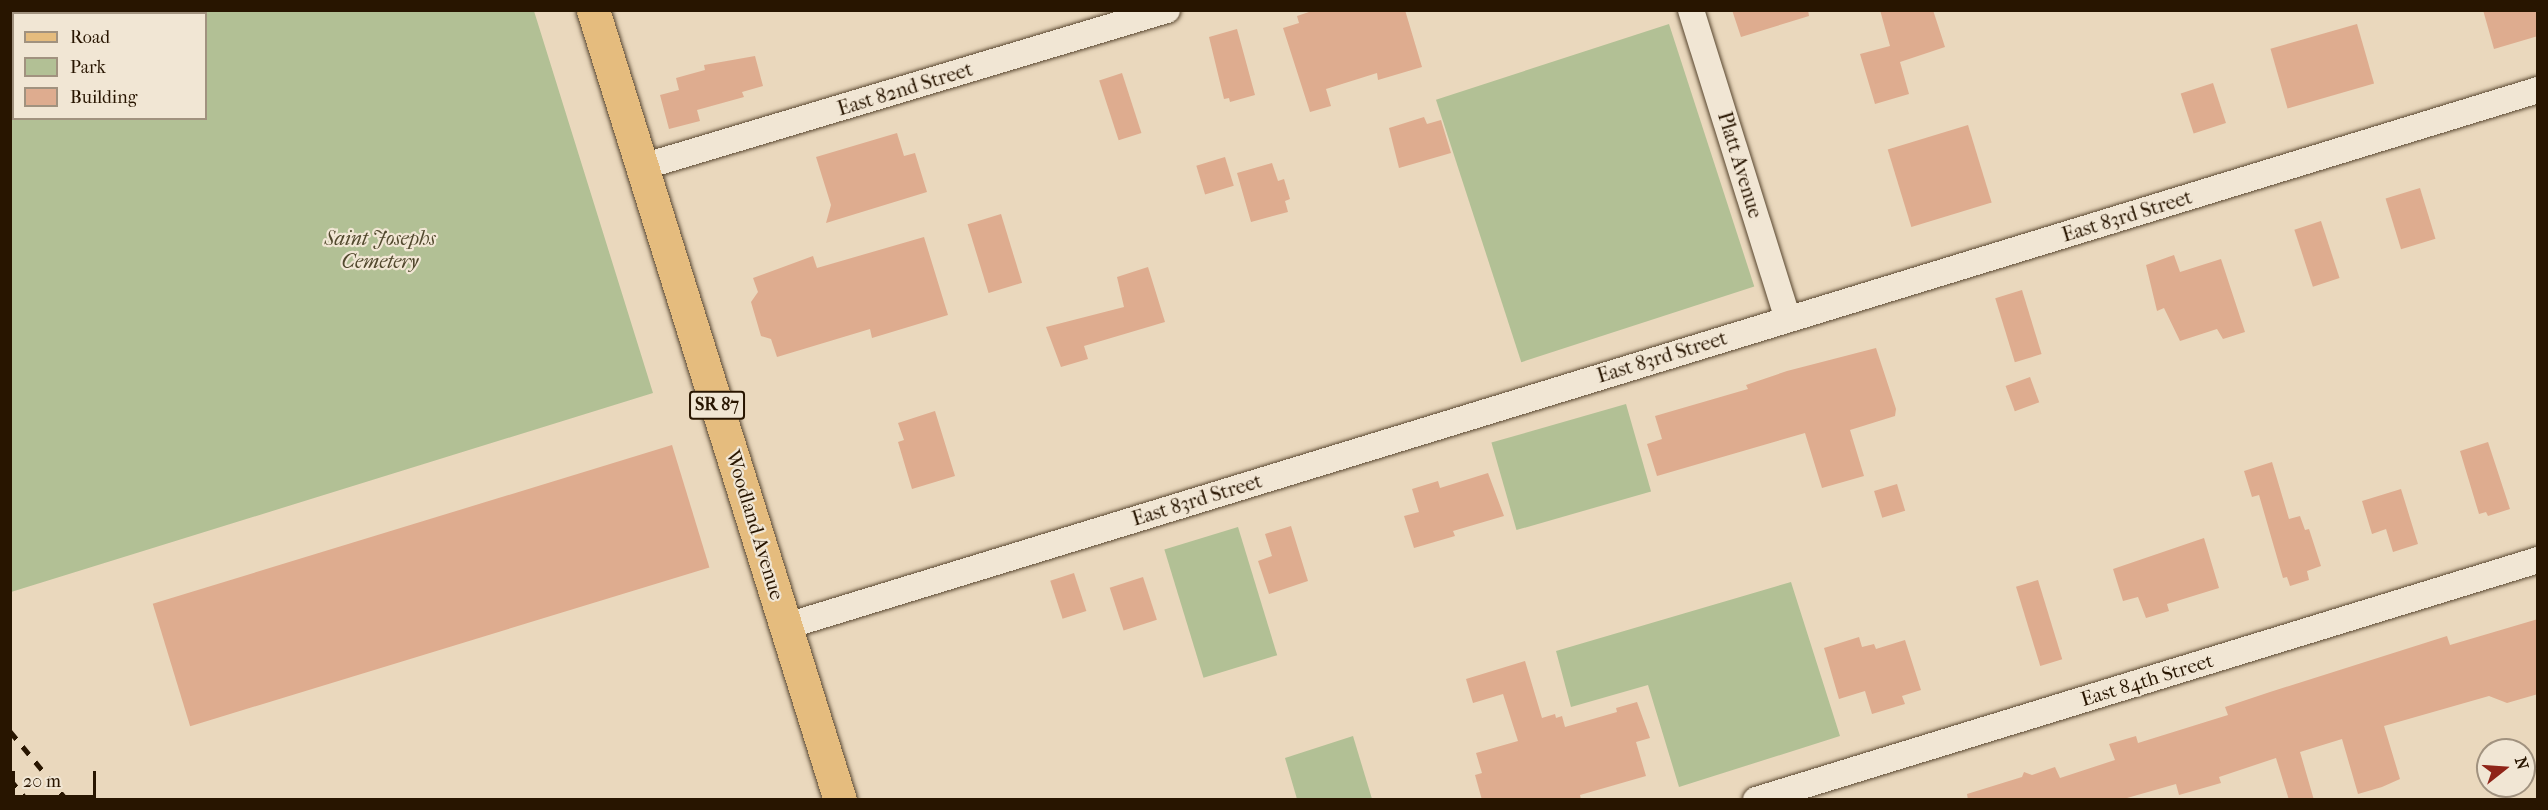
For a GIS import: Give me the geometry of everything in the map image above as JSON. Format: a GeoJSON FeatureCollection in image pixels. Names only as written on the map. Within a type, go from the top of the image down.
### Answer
{"type":"FeatureCollection","features":[{"type":"Feature","properties":{"kind":"main road","name":"Woodland Avenue"},"geometry":{"type":"LineString","coordinates":[[593,10],[840,800]]}},
{"type":"Feature","properties":{"kind":"street","name":"East 82nd Street"},"geometry":{"type":"LineString","coordinates":[[642,167],[1167,10]]}},
{"type":"Feature","properties":{"kind":"street","name":"Platt Avenue"},"geometry":{"type":"LineString","coordinates":[[1691,10],[1788,319]]}},
{"type":"Feature","properties":{"kind":"street","name":"East 83rd Street"},"geometry":{"type":"LineString","coordinates":[[787,626],[2538,90]]}},
{"type":"Feature","properties":{"kind":"street","name":"East 84th Street"},"geometry":{"type":"LineString","coordinates":[[1756,800],[2538,560]]}},
{"type":"Feature","properties":{"kind":"green space","name":"Saint Josephs Cemetery"},"geometry":{"type":"Polygon","coordinates":[[[11,10],[534,11],[653,393],[11,592],[11,10]]]}},
{"type":"Feature","properties":{"kind":"green space"},"geometry":{"type":"Polygon","coordinates":[[[1669,24],[1754,286],[1521,362],[1436,100],[1669,24]]]}},
{"type":"Feature","properties":{"kind":"green space"},"geometry":{"type":"Polygon","coordinates":[[[1626,404],[1651,491],[1517,530],[1491,443],[1626,404]]]}},
{"type":"Feature","properties":{"kind":"green space"},"geometry":{"type":"Polygon","coordinates":[[[1238,527],[1277,655],[1204,678],[1164,550],[1238,527]]]}},
{"type":"Feature","properties":{"kind":"green space"},"geometry":{"type":"Polygon","coordinates":[[[1791,582],[1840,736],[1679,787],[1648,685],[1571,707],[1556,651],[1791,582]]]}},
{"type":"Feature","properties":{"kind":"green space"},"geometry":{"type":"Polygon","coordinates":[[[1353,736],[1372,799],[1297,799],[1285,758],[1353,736]]]}},
{"type":"Feature","properties":{"kind":"building"},"geometry":{"type":"Polygon","coordinates":[[[1315,10],[1405,10],[1422,67],[1378,80],[1377,73],[1326,89],[1331,106],[1310,112],[1283,28],[1299,23],[1297,16],[1315,10]]]}},
{"type":"Feature","properties":{"kind":"building"},"geometry":{"type":"Polygon","coordinates":[[[1732,10],[1808,10],[1809,16],[1741,37],[1732,10]]]}},
{"type":"Feature","properties":{"kind":"building"},"geometry":{"type":"Polygon","coordinates":[[[1880,10],[1933,10],[1945,47],[1900,62],[1909,94],[1875,104],[1860,54],[1890,46],[1880,10]]]}},
{"type":"Feature","properties":{"kind":"building"},"geometry":{"type":"Polygon","coordinates":[[[2483,10],[2538,10],[2538,36],[2494,49],[2483,10]]]}},
{"type":"Feature","properties":{"kind":"building"},"geometry":{"type":"Polygon","coordinates":[[[2357,24],[2374,84],[2288,108],[2270,49],[2357,24]]]}},
{"type":"Feature","properties":{"kind":"building"},"geometry":{"type":"Polygon","coordinates":[[[1237,29],[1255,95],[1230,102],[1229,98],[1224,99],[1209,37],[1237,29]]]}},
{"type":"Feature","properties":{"kind":"building"},"geometry":{"type":"Polygon","coordinates":[[[755,56],[763,86],[742,92],[744,97],[697,110],[700,121],[669,129],[660,95],[679,90],[676,78],[705,70],[704,65],[755,56]]]}},
{"type":"Feature","properties":{"kind":"building"},"geometry":{"type":"Polygon","coordinates":[[[1122,73],[1141,133],[1119,140],[1099,80],[1122,73]]]}},
{"type":"Feature","properties":{"kind":"building"},"geometry":{"type":"Polygon","coordinates":[[[2213,83],[2226,123],[2194,133],[2181,94],[2213,83]]]}},
{"type":"Feature","properties":{"kind":"building"},"geometry":{"type":"Polygon","coordinates":[[[1424,117],[1427,124],[1441,120],[1451,153],[1399,168],[1389,128],[1424,117]]]}},
{"type":"Feature","properties":{"kind":"building"},"geometry":{"type":"Polygon","coordinates":[[[1968,125],[1992,202],[1911,227],[1888,150],[1968,125]]]}},
{"type":"Feature","properties":{"kind":"building"},"geometry":{"type":"Polygon","coordinates":[[[897,133],[904,156],[915,153],[927,192],[826,223],[831,205],[816,157],[897,133]]]}},
{"type":"Feature","properties":{"kind":"building"},"geometry":{"type":"Polygon","coordinates":[[[1225,157],[1234,186],[1205,194],[1196,166],[1225,157]]]}},
{"type":"Feature","properties":{"kind":"building"},"geometry":{"type":"Polygon","coordinates":[[[1272,163],[1278,181],[1284,179],[1290,199],[1285,201],[1288,212],[1251,222],[1237,173],[1272,163]]]}},
{"type":"Feature","properties":{"kind":"building"},"geometry":{"type":"Polygon","coordinates":[[[2420,188],[2435,239],[2401,249],[2386,199],[2420,188]]]}},
{"type":"Feature","properties":{"kind":"building"},"geometry":{"type":"Polygon","coordinates":[[[1001,214],[1022,283],[989,293],[968,224],[1001,214]]]}},
{"type":"Feature","properties":{"kind":"building"},"geometry":{"type":"Polygon","coordinates":[[[2321,221],[2340,278],[2313,287],[2294,230],[2321,221]]]}},
{"type":"Feature","properties":{"kind":"building"},"geometry":{"type":"Polygon","coordinates":[[[924,237],[948,315],[872,338],[870,329],[777,357],[771,339],[761,336],[751,302],[758,292],[753,278],[813,256],[817,268],[924,237]]]}},
{"type":"Feature","properties":{"kind":"building"},"geometry":{"type":"Polygon","coordinates":[[[2174,255],[2180,272],[2221,259],[2245,332],[2223,339],[2217,329],[2180,341],[2164,308],[2157,311],[2146,265],[2174,255]]]}},
{"type":"Feature","properties":{"kind":"building"},"geometry":{"type":"Polygon","coordinates":[[[1148,267],[1165,322],[1084,346],[1088,359],[1061,367],[1046,327],[1124,307],[1117,277],[1148,267]]]}},
{"type":"Feature","properties":{"kind":"building"},"geometry":{"type":"Polygon","coordinates":[[[2022,290],[2042,354],[2015,362],[1995,298],[2022,290]]]}},
{"type":"Feature","properties":{"kind":"building"},"geometry":{"type":"Polygon","coordinates":[[[1876,348],[1896,409],[1895,416],[1850,430],[1864,476],[1822,488],[1805,433],[1657,476],[1647,444],[1662,439],[1655,416],[1748,389],[1746,385],[1787,371],[1876,348]]]}},
{"type":"Feature","properties":{"kind":"building"},"geometry":{"type":"Polygon","coordinates":[[[2030,377],[2039,402],[2015,411],[2006,386],[2030,377]]]}},
{"type":"Feature","properties":{"kind":"building"},"geometry":{"type":"Polygon","coordinates":[[[935,411],[955,476],[912,489],[898,442],[904,440],[898,423],[935,411]]]}},
{"type":"Feature","properties":{"kind":"building"},"geometry":{"type":"Polygon","coordinates":[[[2488,442],[2510,509],[2488,516],[2486,512],[2479,514],[2460,451],[2488,442]]]}},
{"type":"Feature","properties":{"kind":"building"},"geometry":{"type":"Polygon","coordinates":[[[672,445],[709,567],[190,726],[153,604],[672,445]]]}},
{"type":"Feature","properties":{"kind":"building"},"geometry":{"type":"Polygon","coordinates":[[[2272,462],[2289,519],[2300,516],[2305,530],[2309,529],[2321,566],[2307,571],[2309,580],[2290,586],[2287,577],[2283,578],[2259,495],[2252,497],[2244,471],[2272,462]]]}},
{"type":"Feature","properties":{"kind":"building"},"geometry":{"type":"Polygon","coordinates":[[[1488,473],[1504,516],[1453,531],[1455,536],[1414,548],[1404,516],[1419,512],[1412,489],[1438,481],[1440,488],[1488,473]]]}},
{"type":"Feature","properties":{"kind":"building"},"geometry":{"type":"Polygon","coordinates":[[[1897,484],[1905,511],[1882,518],[1874,491],[1897,484]]]}},
{"type":"Feature","properties":{"kind":"building"},"geometry":{"type":"Polygon","coordinates":[[[2401,489],[2418,544],[2393,552],[2386,529],[2372,534],[2362,501],[2401,489]]]}},
{"type":"Feature","properties":{"kind":"building"},"geometry":{"type":"Polygon","coordinates":[[[1291,526],[1308,581],[1269,594],[1258,561],[1272,556],[1265,534],[1291,526]]]}},
{"type":"Feature","properties":{"kind":"building"},"geometry":{"type":"Polygon","coordinates":[[[2204,538],[2219,588],[2167,604],[2169,611],[2146,618],[2138,597],[2123,601],[2113,569],[2204,538]]]}},
{"type":"Feature","properties":{"kind":"building"},"geometry":{"type":"Polygon","coordinates":[[[1074,573],[1086,611],[1063,619],[1050,581],[1074,573]]]}},
{"type":"Feature","properties":{"kind":"building"},"geometry":{"type":"Polygon","coordinates":[[[1143,577],[1157,620],[1124,631],[1110,588],[1143,577]]]}},
{"type":"Feature","properties":{"kind":"building"},"geometry":{"type":"Polygon","coordinates":[[[2038,580],[2062,659],[2040,666],[2016,587],[2038,580]]]}},
{"type":"Feature","properties":{"kind":"building"},"geometry":{"type":"Polygon","coordinates":[[[2538,619],[2538,694],[2507,703],[2489,696],[2384,726],[2400,779],[2382,787],[2358,794],[2342,739],[2300,752],[2314,800],[2289,800],[2276,758],[2219,777],[2221,783],[2179,795],[2176,784],[2120,800],[1968,800],[1967,794],[2022,777],[2024,772],[2032,775],[2055,767],[2060,778],[2115,760],[2109,744],[2136,736],[2138,743],[2228,715],[2225,707],[2270,692],[2447,636],[2450,645],[2538,619]]]}},
{"type":"Feature","properties":{"kind":"building"},"geometry":{"type":"Polygon","coordinates":[[[1859,637],[1862,647],[1874,644],[1876,649],[1905,640],[1921,690],[1902,696],[1905,704],[1872,714],[1865,691],[1839,699],[1824,648],[1859,637]]]}},
{"type":"Feature","properties":{"kind":"building"},"geometry":{"type":"Polygon","coordinates":[[[1525,661],[1542,718],[1555,714],[1556,718],[1562,716],[1565,727],[1617,712],[1616,708],[1637,702],[1650,738],[1636,742],[1646,776],[1580,795],[1581,800],[1482,800],[1475,775],[1482,773],[1476,753],[1518,741],[1503,694],[1473,703],[1466,679],[1525,661]]]}},
{"type":"Feature","properties":{"kind":"railway"},"geometry":{"type":"LineString","coordinates":[[10,731],[67,800]]}},
{"type":"Feature","properties":{"kind":"railway"},"geometry":{"type":"LineString","coordinates":[[10,779],[27,800]]}}]}
